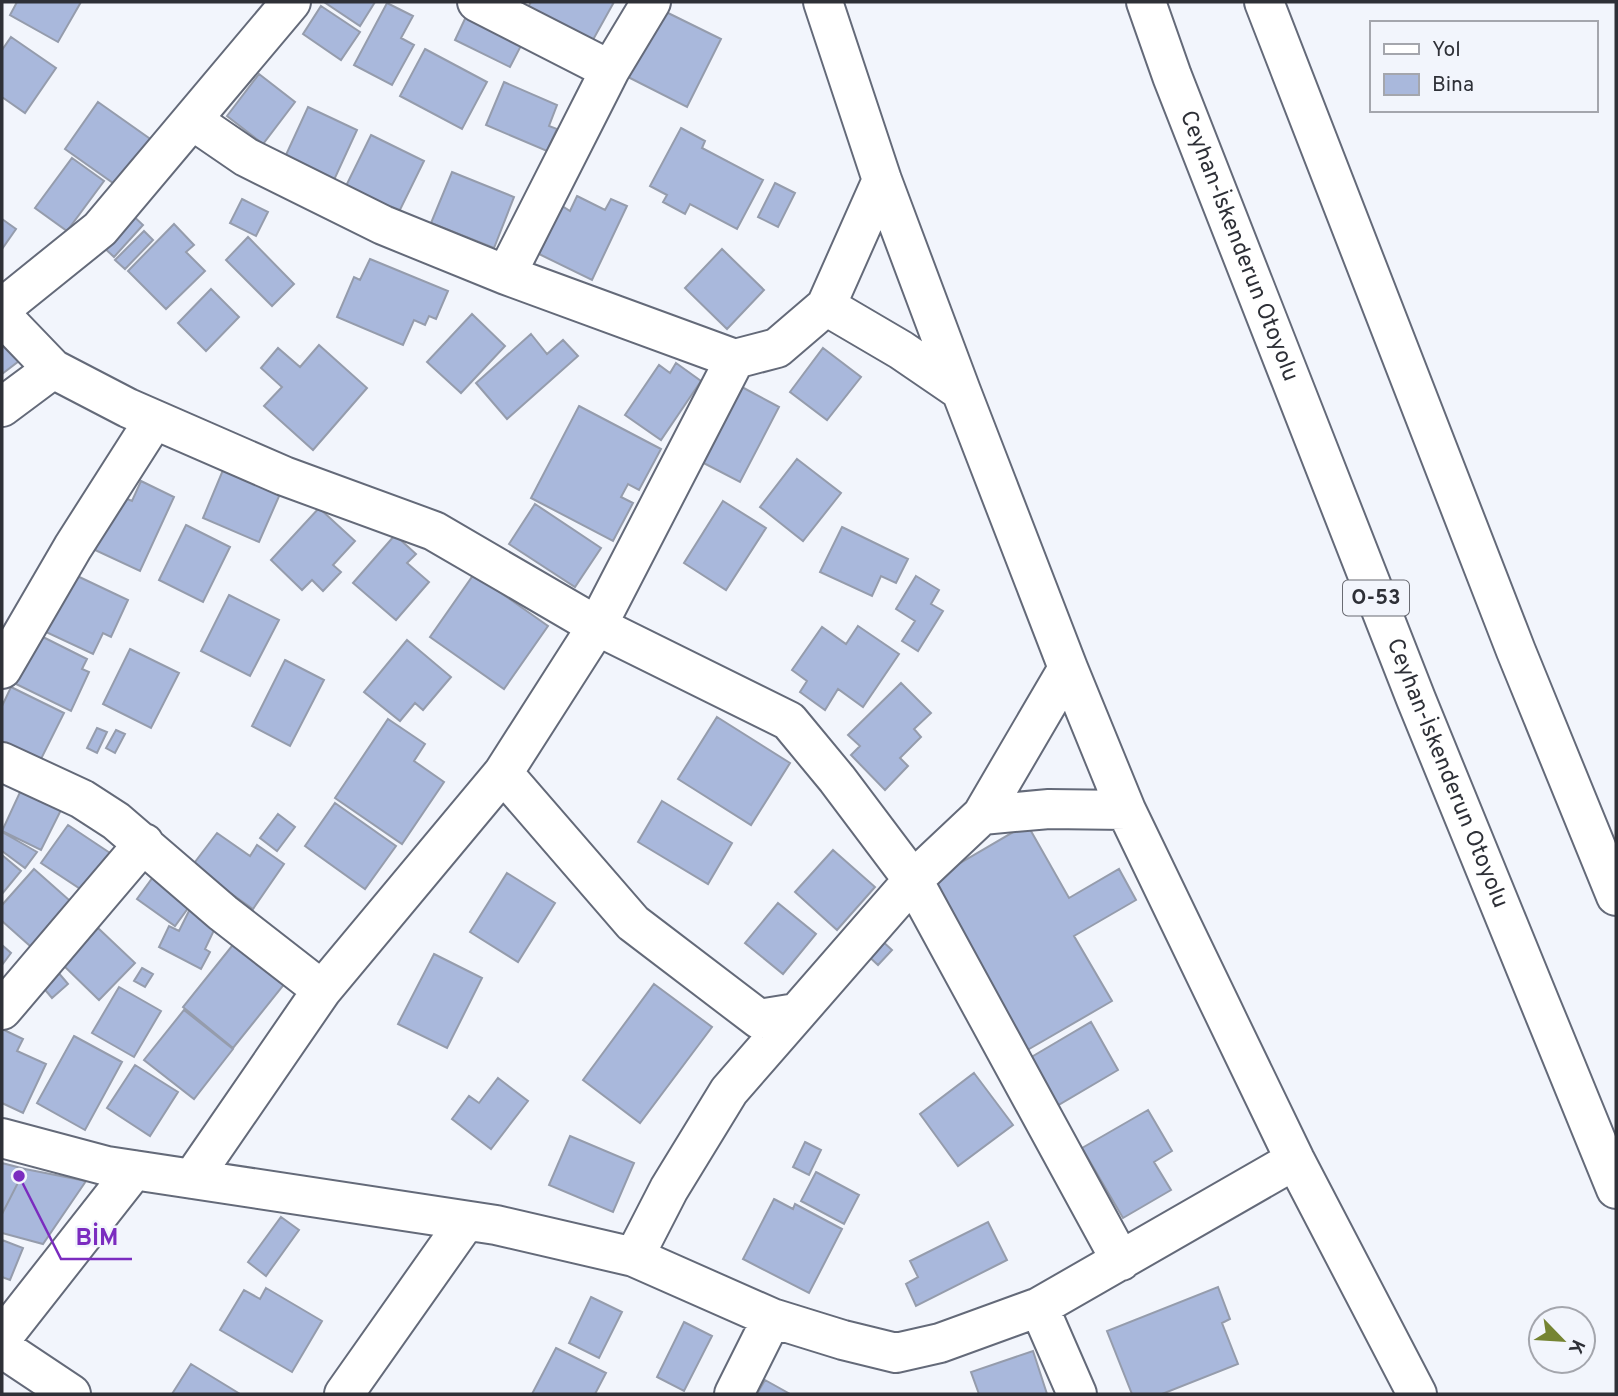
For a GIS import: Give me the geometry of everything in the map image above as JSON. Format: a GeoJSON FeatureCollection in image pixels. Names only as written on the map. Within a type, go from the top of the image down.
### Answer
{"type":"FeatureCollection","features":[{"type":"Feature","properties":{"kind":"main road"},"geometry":{"type":"LineString","coordinates":[[2,308],[100,229],[291,2]]}},
{"type":"Feature","properties":{"kind":"main road"},"geometry":{"type":"LineString","coordinates":[[477,2],[610,70]]}},
{"type":"Feature","properties":{"kind":"main road"},"geometry":{"type":"LineString","coordinates":[[506,275],[610,70],[651,2]]}},
{"type":"Feature","properties":{"kind":"main road"},"geometry":{"type":"LineString","coordinates":[[823,2],[882,180],[961,391],[1126,810],[1295,1160],[1417,1394]]}},
{"type":"Feature","properties":{"kind":"main road","name":"Ceyhan-İskenderun Otoyolu"},"geometry":{"type":"LineString","coordinates":[[1146,2],[1172,76],[1416,699],[1616,1189]]}},
{"type":"Feature","properties":{"kind":"main road"},"geometry":{"type":"LineString","coordinates":[[1264,2],[1516,652],[1616,896]]}},
{"type":"Feature","properties":{"kind":"main road"},"geometry":{"type":"LineString","coordinates":[[192,120],[246,157],[371,219],[506,275],[734,359],[777,348],[826,306],[882,180]]}},
{"type":"Feature","properties":{"kind":"main road"},"geometry":{"type":"LineString","coordinates":[[826,306],[901,350],[961,391]]}},
{"type":"Feature","properties":{"kind":"main road"},"geometry":{"type":"LineString","coordinates":[[2,316],[53,369],[154,420],[284,477],[434,531],[597,626],[789,721],[913,880],[1121,1261]]}},
{"type":"Feature","properties":{"kind":"main road"},"geometry":{"type":"LineString","coordinates":[[192,1179],[322,990],[503,773],[597,626],[734,359]]}},
{"type":"Feature","properties":{"kind":"main road"},"geometry":{"type":"LineString","coordinates":[[2,407],[53,369]]}},
{"type":"Feature","properties":{"kind":"main road"},"geometry":{"type":"LineString","coordinates":[[2,669],[73,547],[154,420]]}},
{"type":"Feature","properties":{"kind":"main road"},"geometry":{"type":"LineString","coordinates":[[634,1257],[669,1189],[729,1091],[913,880],[982,815],[1068,668]]}},
{"type":"Feature","properties":{"kind":"main road"},"geometry":{"type":"LineString","coordinates":[[2,762],[82,799],[116,821],[223,913],[322,990]]}},
{"type":"Feature","properties":{"kind":"main road"},"geometry":{"type":"LineString","coordinates":[[503,773],[633,923],[759,1019],[796,1013]]}},
{"type":"Feature","properties":{"kind":"main road"},"geometry":{"type":"LineString","coordinates":[[982,815],[1049,809],[1126,810]]}},
{"type":"Feature","properties":{"kind":"main road"},"geometry":{"type":"LineString","coordinates":[[2,1010],[144,844]]}},
{"type":"Feature","properties":{"kind":"main road"},"geometry":{"type":"LineString","coordinates":[[2,1138],[107,1166],[496,1225],[634,1257],[772,1318],[896,1353],[940,1343],[1039,1307],[1295,1160]]}},
{"type":"Feature","properties":{"kind":"main road"},"geometry":{"type":"LineString","coordinates":[[2,1338],[134,1170]]}},
{"type":"Feature","properties":{"kind":"main road"},"geometry":{"type":"LineString","coordinates":[[344,1394],[466,1221]]}},
{"type":"Feature","properties":{"kind":"main road"},"geometry":{"type":"LineString","coordinates":[[1039,1307],[1077,1394]]}},
{"type":"Feature","properties":{"kind":"main road"},"geometry":{"type":"LineString","coordinates":[[734,1394],[772,1318]]}},
{"type":"Feature","properties":{"kind":"main road"},"geometry":{"type":"LineString","coordinates":[[2,1348],[71,1394]]}},
{"type":"Feature","properties":{"kind":"building"},"geometry":{"type":"Polygon","coordinates":[[[17,2],[81,2],[58,42],[10,15],[17,2]]]}},
{"type":"Feature","properties":{"kind":"building"},"geometry":{"type":"Polygon","coordinates":[[[324,2],[375,2],[360,26],[324,2]]]}},
{"type":"Feature","properties":{"kind":"building"},"geometry":{"type":"Polygon","coordinates":[[[531,2],[614,2],[589,47],[525,12],[531,2]]]}},
{"type":"Feature","properties":{"kind":"building"},"geometry":{"type":"Polygon","coordinates":[[[387,3],[413,16],[401,38],[414,45],[392,85],[354,65],[387,3]]]}},
{"type":"Feature","properties":{"kind":"building"},"geometry":{"type":"Polygon","coordinates":[[[321,6],[360,32],[341,60],[303,34],[321,6]]]}},
{"type":"Feature","properties":{"kind":"building"},"geometry":{"type":"Polygon","coordinates":[[[470,8],[526,36],[510,67],[455,40],[470,8]]]}},
{"type":"Feature","properties":{"kind":"building"},"geometry":{"type":"Polygon","coordinates":[[[662,10],[721,39],[687,107],[628,77],[662,10]]]}},
{"type":"Feature","properties":{"kind":"building"},"geometry":{"type":"Polygon","coordinates":[[[11,37],[56,68],[25,113],[2,97],[2,50],[11,37]]]}},
{"type":"Feature","properties":{"kind":"building"},"geometry":{"type":"Polygon","coordinates":[[[425,49],[487,82],[462,129],[400,96],[425,49]]]}},
{"type":"Feature","properties":{"kind":"building"},"geometry":{"type":"Polygon","coordinates":[[[259,74],[295,102],[263,144],[227,116],[259,74]]]}},
{"type":"Feature","properties":{"kind":"building"},"geometry":{"type":"Polygon","coordinates":[[[504,82],[557,105],[549,126],[557,129],[547,151],[486,125],[504,82]]]}},
{"type":"Feature","properties":{"kind":"building"},"geometry":{"type":"Polygon","coordinates":[[[98,102],[156,143],[123,190],[65,149],[98,102]]]}},
{"type":"Feature","properties":{"kind":"building"},"geometry":{"type":"Polygon","coordinates":[[[308,107],[357,130],[334,180],[285,157],[308,107]]]}},
{"type":"Feature","properties":{"kind":"building"},"geometry":{"type":"Polygon","coordinates":[[[681,128],[705,141],[702,148],[763,180],[737,229],[690,204],[685,214],[663,202],[667,195],[650,186],[681,128]]]}},
{"type":"Feature","properties":{"kind":"building"},"geometry":{"type":"Polygon","coordinates":[[[371,135],[424,161],[396,218],[343,192],[371,135]]]}},
{"type":"Feature","properties":{"kind":"building"},"geometry":{"type":"Polygon","coordinates":[[[72,158],[104,181],[67,231],[35,208],[72,158]]]}},
{"type":"Feature","properties":{"kind":"building"},"geometry":{"type":"Polygon","coordinates":[[[452,172],[514,197],[494,248],[431,223],[452,172]]]}},
{"type":"Feature","properties":{"kind":"building"},"geometry":{"type":"Polygon","coordinates":[[[775,183],[795,193],[778,227],[758,217],[775,183]]]}},
{"type":"Feature","properties":{"kind":"building"},"geometry":{"type":"Polygon","coordinates":[[[577,196],[605,210],[611,199],[627,206],[592,280],[539,254],[562,206],[570,211],[577,196]]]}},
{"type":"Feature","properties":{"kind":"building"},"geometry":{"type":"Polygon","coordinates":[[[242,199],[268,212],[256,236],[230,223],[242,199]]]}},
{"type":"Feature","properties":{"kind":"building"},"geometry":{"type":"Polygon","coordinates":[[[129,212],[143,225],[114,257],[99,243],[129,212]]]}},
{"type":"Feature","properties":{"kind":"building"},"geometry":{"type":"Polygon","coordinates":[[[2,219],[16,229],[2,249],[2,219]]]}},
{"type":"Feature","properties":{"kind":"building"},"geometry":{"type":"Polygon","coordinates":[[[174,224],[194,245],[186,252],[205,271],[166,309],[128,271],[174,224]]]}},
{"type":"Feature","properties":{"kind":"building"},"geometry":{"type":"Polygon","coordinates":[[[144,231],[153,240],[125,269],[115,260],[144,231]]]}},
{"type":"Feature","properties":{"kind":"building"},"geometry":{"type":"Polygon","coordinates":[[[248,237],[294,284],[272,306],[226,260],[248,237]]]}},
{"type":"Feature","properties":{"kind":"building"},"geometry":{"type":"Polygon","coordinates":[[[722,249],[764,290],[727,329],[685,288],[722,249]]]}},
{"type":"Feature","properties":{"kind":"building"},"geometry":{"type":"Polygon","coordinates":[[[370,259],[448,291],[436,319],[429,316],[425,325],[414,320],[403,345],[337,317],[354,277],[360,280],[370,259]]]}},
{"type":"Feature","properties":{"kind":"building"},"geometry":{"type":"Polygon","coordinates":[[[211,289],[239,317],[206,351],[178,323],[211,289]]]}},
{"type":"Feature","properties":{"kind":"building"},"geometry":{"type":"Polygon","coordinates":[[[472,314],[505,346],[461,393],[427,362],[472,314]]]}},
{"type":"Feature","properties":{"kind":"building"},"geometry":{"type":"Polygon","coordinates":[[[531,334],[547,354],[563,340],[578,356],[507,419],[476,383],[531,334]]]}},
{"type":"Feature","properties":{"kind":"building"},"geometry":{"type":"Polygon","coordinates":[[[2,338],[19,361],[2,374],[2,338]]]}},
{"type":"Feature","properties":{"kind":"building"},"geometry":{"type":"Polygon","coordinates":[[[319,345],[367,388],[313,450],[264,406],[282,387],[261,368],[278,348],[300,367],[319,345]]]}},
{"type":"Feature","properties":{"kind":"building"},"geometry":{"type":"Polygon","coordinates":[[[823,348],[861,377],[827,420],[790,392],[823,348]]]}},
{"type":"Feature","properties":{"kind":"building"},"geometry":{"type":"Polygon","coordinates":[[[676,363],[701,381],[661,440],[625,415],[659,365],[670,373],[676,363]]]}},
{"type":"Feature","properties":{"kind":"building"},"geometry":{"type":"Polygon","coordinates":[[[740,386],[779,407],[740,482],[694,458],[740,386]]]}},
{"type":"Feature","properties":{"kind":"building"},"geometry":{"type":"Polygon","coordinates":[[[579,406],[661,449],[639,490],[628,484],[621,497],[633,503],[613,541],[531,498],[579,406]]]}},
{"type":"Feature","properties":{"kind":"building"},"geometry":{"type":"Polygon","coordinates":[[[797,459],[841,493],[803,541],[760,507],[797,459]]]}},
{"type":"Feature","properties":{"kind":"building"},"geometry":{"type":"Polygon","coordinates":[[[223,470],[280,494],[259,542],[203,518],[223,470]]]}},
{"type":"Feature","properties":{"kind":"building"},"geometry":{"type":"Polygon","coordinates":[[[141,481],[174,497],[140,571],[95,550],[120,496],[132,501],[141,481]]]}},
{"type":"Feature","properties":{"kind":"building"},"geometry":{"type":"Polygon","coordinates":[[[723,501],[766,528],[726,590],[684,563],[723,501]]]}},
{"type":"Feature","properties":{"kind":"building"},"geometry":{"type":"Polygon","coordinates":[[[535,504],[601,548],[575,587],[509,544],[535,504]]]}},
{"type":"Feature","properties":{"kind":"building"},"geometry":{"type":"Polygon","coordinates":[[[319,508],[355,541],[333,565],[341,572],[323,591],[312,580],[302,590],[271,560],[319,508]]]}},
{"type":"Feature","properties":{"kind":"building"},"geometry":{"type":"Polygon","coordinates":[[[186,525],[230,547],[203,602],[159,580],[186,525]]]}},
{"type":"Feature","properties":{"kind":"building"},"geometry":{"type":"Polygon","coordinates":[[[842,527],[908,559],[896,583],[881,576],[872,596],[820,572],[842,527]]]}},
{"type":"Feature","properties":{"kind":"building"},"geometry":{"type":"Polygon","coordinates":[[[395,535],[416,554],[407,563],[429,582],[396,620],[353,583],[395,535]]]}},
{"type":"Feature","properties":{"kind":"building"},"geometry":{"type":"Polygon","coordinates":[[[73,574],[128,600],[111,637],[103,633],[93,654],[46,632],[73,574]]]}},
{"type":"Feature","properties":{"kind":"building"},"geometry":{"type":"Polygon","coordinates":[[[474,574],[548,626],[504,689],[430,637],[474,574]]]}},
{"type":"Feature","properties":{"kind":"building"},"geometry":{"type":"Polygon","coordinates":[[[916,576],[939,590],[931,604],[943,611],[918,651],[902,641],[915,621],[896,609],[916,576]]]}},
{"type":"Feature","properties":{"kind":"building"},"geometry":{"type":"Polygon","coordinates":[[[229,595],[279,620],[250,676],[201,651],[229,595]]]}},
{"type":"Feature","properties":{"kind":"building"},"geometry":{"type":"Polygon","coordinates":[[[858,626],[899,654],[863,707],[838,689],[825,710],[800,692],[807,681],[792,670],[822,627],[846,644],[858,626]]]}},
{"type":"Feature","properties":{"kind":"building"},"geometry":{"type":"Polygon","coordinates":[[[37,634],[87,659],[82,669],[89,672],[71,711],[14,683],[37,634]]]}},
{"type":"Feature","properties":{"kind":"building"},"geometry":{"type":"Polygon","coordinates":[[[407,640],[451,677],[423,710],[415,703],[400,721],[364,692],[407,640]]]}},
{"type":"Feature","properties":{"kind":"building"},"geometry":{"type":"Polygon","coordinates":[[[130,649],[179,673],[151,728],[103,704],[130,649]]]}},
{"type":"Feature","properties":{"kind":"building"},"geometry":{"type":"Polygon","coordinates":[[[285,660],[324,680],[290,746],[252,726],[285,660]]]}},
{"type":"Feature","properties":{"kind":"building"},"geometry":{"type":"Polygon","coordinates":[[[901,683],[931,713],[914,729],[921,737],[900,758],[908,766],[885,790],[851,755],[860,746],[848,735],[901,683]]]}},
{"type":"Feature","properties":{"kind":"building"},"geometry":{"type":"Polygon","coordinates":[[[11,687],[64,713],[40,761],[2,742],[2,706],[11,687]]]}},
{"type":"Feature","properties":{"kind":"building"},"geometry":{"type":"Polygon","coordinates":[[[717,717],[790,763],[751,825],[678,779],[717,717]]]}},
{"type":"Feature","properties":{"kind":"building"},"geometry":{"type":"Polygon","coordinates":[[[388,719],[425,744],[414,761],[444,782],[402,844],[335,798],[388,719]]]}},
{"type":"Feature","properties":{"kind":"building"},"geometry":{"type":"Polygon","coordinates":[[[97,728],[107,732],[97,753],[87,748],[97,728]]]}},
{"type":"Feature","properties":{"kind":"building"},"geometry":{"type":"Polygon","coordinates":[[[116,730],[125,734],[115,753],[106,748],[116,730]]]}},
{"type":"Feature","properties":{"kind":"building"},"geometry":{"type":"Polygon","coordinates":[[[21,790],[61,810],[41,850],[2,831],[21,790]]]}},
{"type":"Feature","properties":{"kind":"building"},"geometry":{"type":"Polygon","coordinates":[[[662,801],[732,843],[708,884],[638,842],[662,801]]]}},
{"type":"Feature","properties":{"kind":"building"},"geometry":{"type":"Polygon","coordinates":[[[335,803],[396,846],[365,889],[305,846],[335,803]]]}},
{"type":"Feature","properties":{"kind":"building"},"geometry":{"type":"Polygon","coordinates":[[[278,814],[295,827],[277,851],[260,838],[278,814]]]}},
{"type":"Feature","properties":{"kind":"building"},"geometry":{"type":"Polygon","coordinates":[[[1027,824],[1069,898],[1119,869],[1136,900],[1074,936],[1112,1001],[1024,1052],[926,883],[1027,824]]]}},
{"type":"Feature","properties":{"kind":"building"},"geometry":{"type":"Polygon","coordinates":[[[68,825],[110,853],[85,892],[41,863],[68,825]]]}},
{"type":"Feature","properties":{"kind":"building"},"geometry":{"type":"Polygon","coordinates":[[[2,832],[37,852],[25,868],[2,851],[2,832]]]}},
{"type":"Feature","properties":{"kind":"building"},"geometry":{"type":"Polygon","coordinates":[[[217,833],[250,856],[257,845],[284,864],[253,909],[192,866],[217,833]]]}},
{"type":"Feature","properties":{"kind":"building"},"geometry":{"type":"Polygon","coordinates":[[[833,850],[875,887],[837,930],[795,892],[833,850]]]}},
{"type":"Feature","properties":{"kind":"building"},"geometry":{"type":"Polygon","coordinates":[[[2,855],[21,871],[2,894],[2,855]]]}},
{"type":"Feature","properties":{"kind":"building"},"geometry":{"type":"Polygon","coordinates":[[[34,869],[77,907],[38,953],[2,921],[2,905],[34,869]]]}},
{"type":"Feature","properties":{"kind":"building"},"geometry":{"type":"Polygon","coordinates":[[[156,873],[194,900],[175,926],[137,899],[156,873]]]}},
{"type":"Feature","properties":{"kind":"building"},"geometry":{"type":"Polygon","coordinates":[[[507,873],[555,903],[518,962],[470,932],[507,873]]]}},
{"type":"Feature","properties":{"kind":"building"},"geometry":{"type":"Polygon","coordinates":[[[778,903],[816,934],[783,974],[745,943],[778,903]]]}},
{"type":"Feature","properties":{"kind":"building"},"geometry":{"type":"Polygon","coordinates":[[[190,909],[217,924],[205,949],[210,952],[201,969],[159,947],[169,926],[179,931],[190,909]]]}},
{"type":"Feature","properties":{"kind":"building"},"geometry":{"type":"Polygon","coordinates":[[[98,928],[135,963],[99,1000],[63,965],[98,928]]]}},
{"type":"Feature","properties":{"kind":"building"},"geometry":{"type":"Polygon","coordinates":[[[240,936],[290,977],[233,1048],[183,1007],[240,936]]]}},
{"type":"Feature","properties":{"kind":"building"},"geometry":{"type":"Polygon","coordinates":[[[879,938],[892,950],[878,965],[865,953],[879,938]]]}},
{"type":"Feature","properties":{"kind":"building"},"geometry":{"type":"Polygon","coordinates":[[[2,945],[11,953],[2,965],[2,945]]]}},
{"type":"Feature","properties":{"kind":"building"},"geometry":{"type":"Polygon","coordinates":[[[434,954],[482,978],[447,1048],[398,1024],[434,954]]]}},
{"type":"Feature","properties":{"kind":"building"},"geometry":{"type":"Polygon","coordinates":[[[142,968],[153,974],[145,987],[134,981],[142,968]]]}},
{"type":"Feature","properties":{"kind":"building"},"geometry":{"type":"Polygon","coordinates":[[[57,971],[68,984],[52,998],[41,985],[57,971]]]}},
{"type":"Feature","properties":{"kind":"building"},"geometry":{"type":"Polygon","coordinates":[[[654,984],[712,1027],[640,1123],[583,1080],[654,984]]]}},
{"type":"Feature","properties":{"kind":"building"},"geometry":{"type":"Polygon","coordinates":[[[119,987],[161,1011],[134,1057],[92,1033],[119,987]]]}},
{"type":"Feature","properties":{"kind":"building"},"geometry":{"type":"Polygon","coordinates":[[[184,1010],[233,1049],[194,1099],[144,1060],[184,1010]]]}},
{"type":"Feature","properties":{"kind":"building"},"geometry":{"type":"Polygon","coordinates":[[[1091,1022],[1118,1070],[1055,1107],[1028,1059],[1091,1022]]]}},
{"type":"Feature","properties":{"kind":"building"},"geometry":{"type":"Polygon","coordinates":[[[2,1029],[23,1039],[17,1051],[46,1064],[23,1113],[2,1103],[2,1029]]]}},
{"type":"Feature","properties":{"kind":"building"},"geometry":{"type":"Polygon","coordinates":[[[74,1036],[122,1062],[85,1130],[37,1103],[74,1036]]]}},
{"type":"Feature","properties":{"kind":"building"},"geometry":{"type":"Polygon","coordinates":[[[135,1065],[178,1092],[150,1136],[107,1108],[135,1065]]]}},
{"type":"Feature","properties":{"kind":"building"},"geometry":{"type":"Polygon","coordinates":[[[974,1073],[1013,1125],[958,1166],[920,1114],[974,1073]]]}},
{"type":"Feature","properties":{"kind":"building"},"geometry":{"type":"Polygon","coordinates":[[[498,1078],[528,1101],[491,1149],[452,1119],[469,1096],[479,1103],[498,1078]]]}},
{"type":"Feature","properties":{"kind":"building"},"geometry":{"type":"Polygon","coordinates":[[[1148,1110],[1172,1151],[1154,1162],[1171,1190],[1123,1218],[1082,1148],[1148,1110]]]}},
{"type":"Feature","properties":{"kind":"building"},"geometry":{"type":"Polygon","coordinates":[[[570,1136],[634,1163],[613,1212],[549,1185],[570,1136]]]}},
{"type":"Feature","properties":{"kind":"building"},"geometry":{"type":"Polygon","coordinates":[[[805,1142],[821,1150],[809,1175],[793,1167],[805,1142]]]}},
{"type":"Feature","properties":{"kind":"building"},"geometry":{"type":"Polygon","coordinates":[[[2,1163],[25,1169],[2,1214],[2,1163]]]}},
{"type":"Feature","properties":{"kind":"building"},"geometry":{"type":"Polygon","coordinates":[[[25,1169],[86,1181],[43,1244],[2,1233],[2,1214],[25,1169]]]}},
{"type":"Feature","properties":{"kind":"building"},"geometry":{"type":"Polygon","coordinates":[[[816,1172],[859,1195],[844,1224],[801,1201],[816,1172]]]}},
{"type":"Feature","properties":{"kind":"building"},"geometry":{"type":"Polygon","coordinates":[[[774,1199],[793,1209],[795,1204],[842,1229],[809,1293],[743,1259],[774,1199]]]}},
{"type":"Feature","properties":{"kind":"building"},"geometry":{"type":"Polygon","coordinates":[[[281,1217],[299,1230],[266,1276],[248,1262],[281,1217]]]}},
{"type":"Feature","properties":{"kind":"building"},"geometry":{"type":"Polygon","coordinates":[[[988,1222],[1007,1260],[916,1306],[906,1284],[918,1277],[910,1261],[988,1222]]]}},
{"type":"Feature","properties":{"kind":"building"},"geometry":{"type":"Polygon","coordinates":[[[2,1240],[23,1248],[10,1280],[2,1277],[2,1240]]]}},
{"type":"Feature","properties":{"kind":"building"},"geometry":{"type":"Polygon","coordinates":[[[1218,1287],[1230,1319],[1222,1323],[1238,1364],[1162,1394],[1132,1394],[1107,1331],[1218,1287]]]}},
{"type":"Feature","properties":{"kind":"building"},"geometry":{"type":"Polygon","coordinates":[[[266,1288],[322,1321],[292,1372],[220,1330],[244,1290],[260,1299],[266,1288]]]}},
{"type":"Feature","properties":{"kind":"building"},"geometry":{"type":"Polygon","coordinates":[[[591,1297],[622,1312],[599,1358],[569,1343],[591,1297]]]}},
{"type":"Feature","properties":{"kind":"building"},"geometry":{"type":"Polygon","coordinates":[[[684,1322],[712,1336],[684,1391],[657,1377],[684,1322]]]}},
{"type":"Feature","properties":{"kind":"building"},"geometry":{"type":"Polygon","coordinates":[[[556,1348],[606,1373],[595,1394],[532,1394],[556,1348]]]}},
{"type":"Feature","properties":{"kind":"building"},"geometry":{"type":"Polygon","coordinates":[[[1033,1351],[1047,1394],[979,1394],[971,1372],[1033,1351]]]}},
{"type":"Feature","properties":{"kind":"building"},"geometry":{"type":"Polygon","coordinates":[[[191,1364],[240,1394],[172,1394],[191,1364]]]}},
{"type":"Feature","properties":{"kind":"building"},"geometry":{"type":"Polygon","coordinates":[[[765,1380],[790,1394],[757,1394],[765,1380]]]}},
{"type":"Feature","properties":{"kind":"place","name":"BİM"},"geometry":{"type":"Point","coordinates":[19,1176]}}]}
